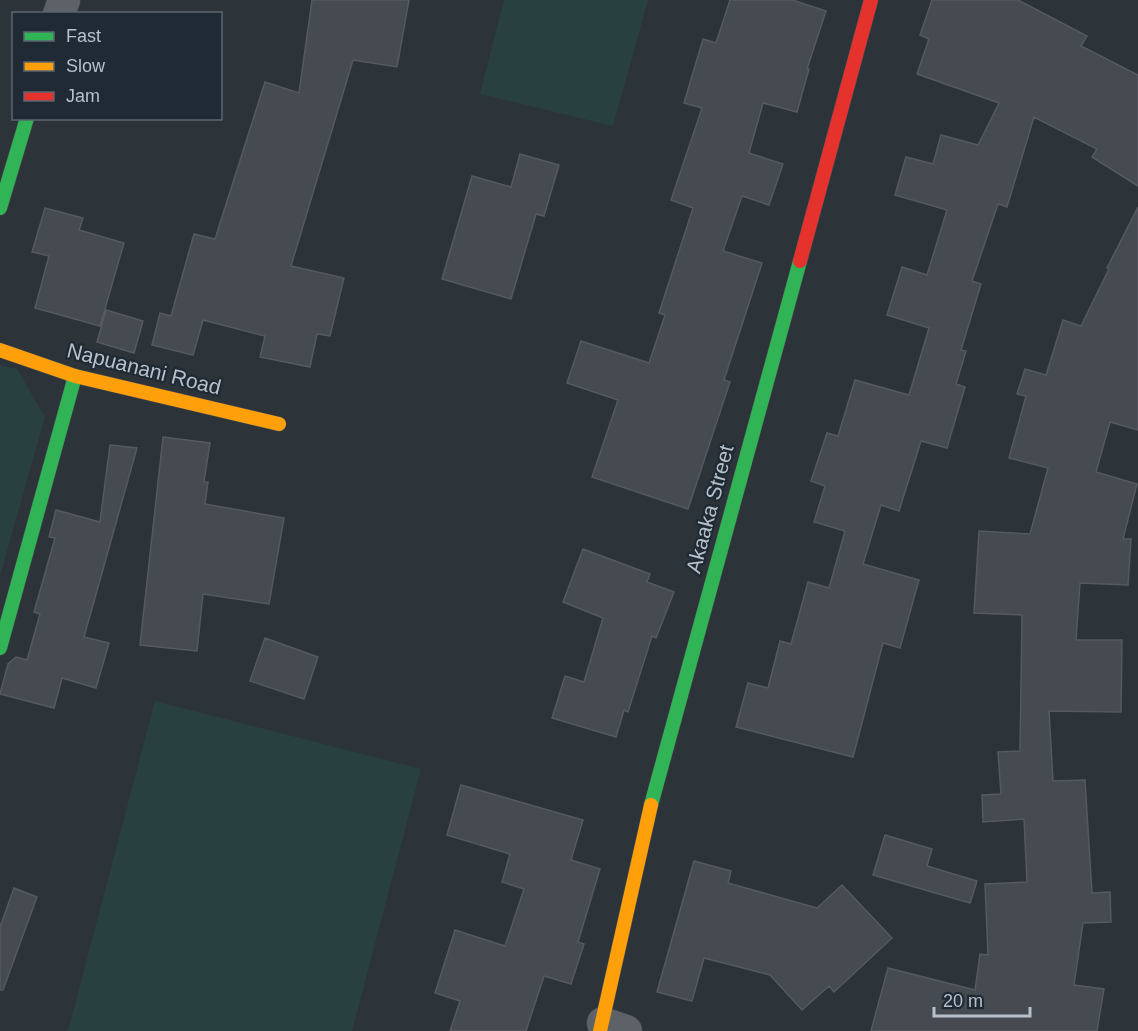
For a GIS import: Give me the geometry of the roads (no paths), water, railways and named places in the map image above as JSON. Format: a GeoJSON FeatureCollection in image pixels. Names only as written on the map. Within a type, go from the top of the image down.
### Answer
{"type":"FeatureCollection","features":[{"type":"Feature","properties":{"kind":"street","name":"Akaaka Street"},"geometry":{"type":"LineString","coordinates":[[610,1028],[652,802],[871,0]]}},
{"type":"Feature","properties":{"kind":"street"},"geometry":{"type":"LineString","coordinates":[[0,208],[26,120]]}},
{"type":"Feature","properties":{"kind":"street","name":"Napuanani Road"},"geometry":{"type":"LineString","coordinates":[[0,350],[75,376],[279,424]]}},
{"type":"Feature","properties":{"kind":"street"},"geometry":{"type":"LineString","coordinates":[[0,648],[75,376]]}}]}
